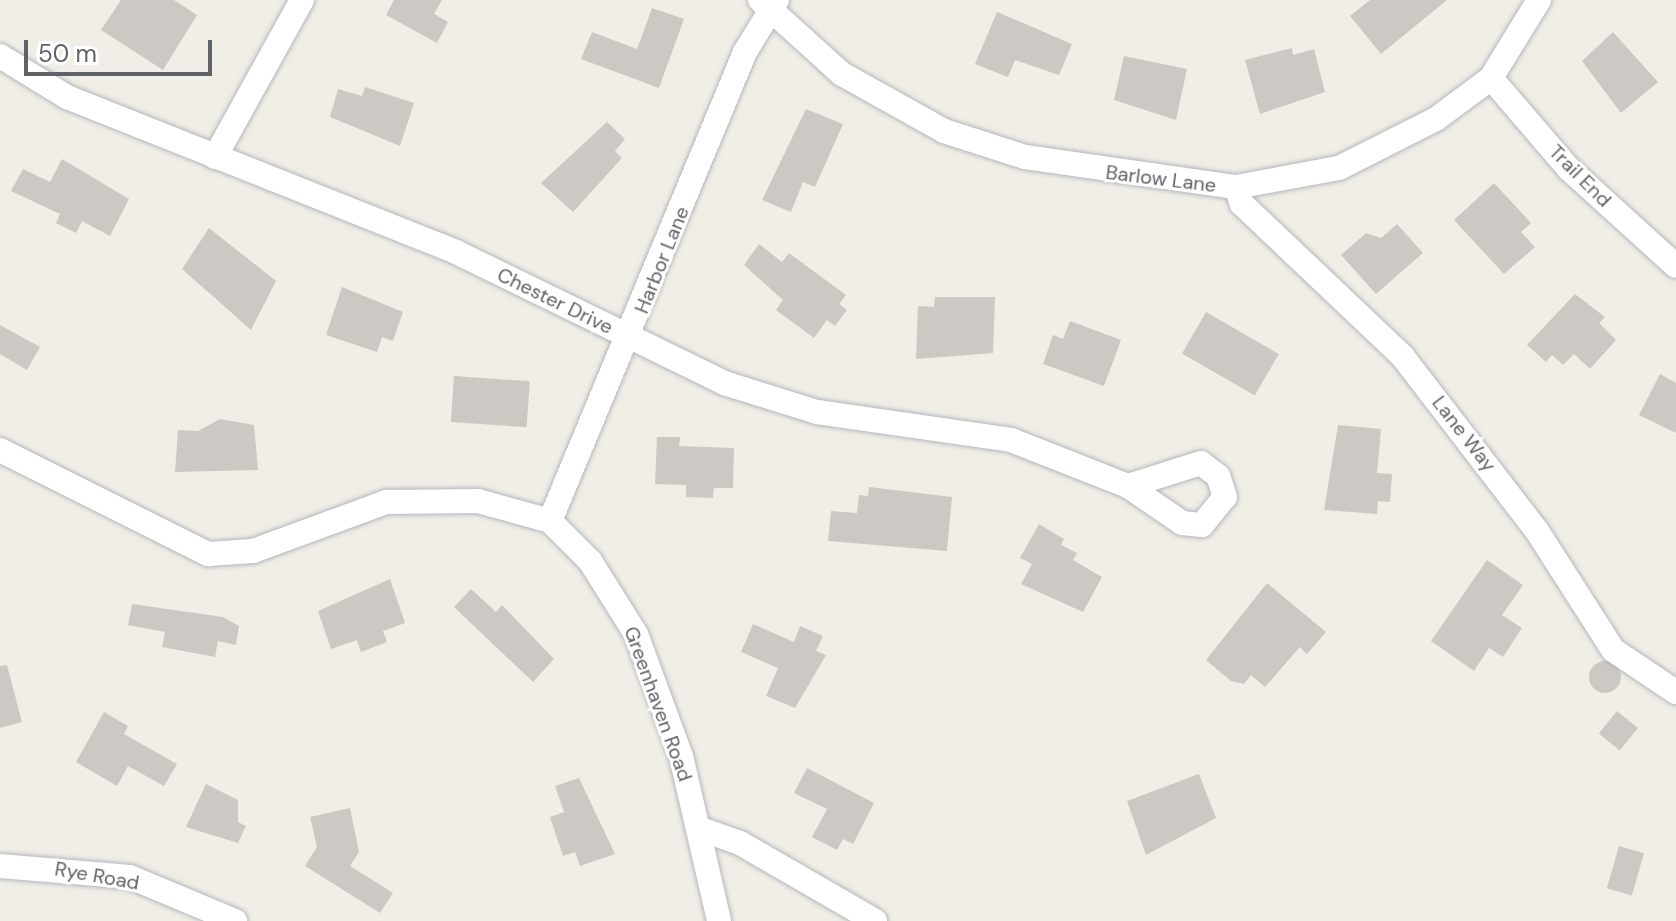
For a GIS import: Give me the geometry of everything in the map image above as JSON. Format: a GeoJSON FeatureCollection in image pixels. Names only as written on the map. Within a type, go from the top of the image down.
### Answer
{"type":"FeatureCollection","features":[{"type":"Feature","properties":{"kind":"street"},"geometry":{"type":"LineString","coordinates":[[215,157],[302,0]]}},
{"type":"Feature","properties":{"kind":"street","name":"Barlow Lane"},"geometry":{"type":"LineString","coordinates":[[769,3],[842,74],[944,131],[1025,157],[1236,187],[1339,168],[1436,119],[1491,78],[1539,0]]}},
{"type":"Feature","properties":{"kind":"street","name":"Harbor Lane"},"geometry":{"type":"LineString","coordinates":[[550,521],[631,339],[745,52],[769,3]]}},
{"type":"Feature","properties":{"kind":"street","name":"Chester Drive"},"geometry":{"type":"LineString","coordinates":[[0,56],[67,97],[456,252],[724,383],[817,412],[1011,440],[1128,486]]}},
{"type":"Feature","properties":{"kind":"street","name":"Trail End"},"geometry":{"type":"LineString","coordinates":[[1491,78],[1569,169],[1676,266]]}},
{"type":"Feature","properties":{"kind":"street","name":"Lane Way"},"geometry":{"type":"LineString","coordinates":[[1236,187],[1242,204],[1403,357],[1537,531],[1613,650],[1676,692]]}},
{"type":"Feature","properties":{"kind":"street","name":"Greenhaven Road"},"geometry":{"type":"LineString","coordinates":[[0,450],[208,554],[253,551],[386,502],[478,501],[550,521],[590,561],[636,634],[698,828],[719,921]]}},
{"type":"Feature","properties":{"kind":"street"},"geometry":{"type":"LineString","coordinates":[[698,828],[740,843],[875,921]]}},
{"type":"Feature","properties":{"kind":"street","name":"Rye Road"},"geometry":{"type":"LineString","coordinates":[[0,866],[130,877],[235,921]]}},
{"type":"Feature","properties":{"kind":"building"},"geometry":{"type":"Polygon","coordinates":[[[121,0],[174,0],[197,15],[163,70],[101,30],[121,0]]]}},
{"type":"Feature","properties":{"kind":"building"},"geometry":{"type":"Polygon","coordinates":[[[394,0],[442,0],[434,14],[448,22],[437,43],[386,15],[394,0]]]}},
{"type":"Feature","properties":{"kind":"building"},"geometry":{"type":"Polygon","coordinates":[[[1370,0],[1447,0],[1381,54],[1350,16],[1370,0]]]}},
{"type":"Feature","properties":{"kind":"building"},"geometry":{"type":"Polygon","coordinates":[[[652,8],[684,19],[659,88],[581,59],[592,32],[637,49],[652,8]]]}},
{"type":"Feature","properties":{"kind":"building"},"geometry":{"type":"Polygon","coordinates":[[[997,12],[1072,44],[1059,75],[1015,60],[1008,77],[975,64],[997,12]]]}},
{"type":"Feature","properties":{"kind":"building"},"geometry":{"type":"Polygon","coordinates":[[[1613,32],[1658,82],[1621,113],[1582,61],[1613,32]]]}},
{"type":"Feature","properties":{"kind":"building"},"geometry":{"type":"Polygon","coordinates":[[[1292,48],[1293,55],[1314,49],[1325,92],[1260,114],[1245,60],[1292,48]]]}},
{"type":"Feature","properties":{"kind":"building"},"geometry":{"type":"Polygon","coordinates":[[[1124,56],[1187,69],[1176,120],[1114,100],[1124,56]]]}},
{"type":"Feature","properties":{"kind":"building"},"geometry":{"type":"Polygon","coordinates":[[[365,87],[414,103],[400,146],[330,117],[338,89],[362,96],[365,87]]]}},
{"type":"Feature","properties":{"kind":"building"},"geometry":{"type":"Polygon","coordinates":[[[806,109],[843,124],[815,187],[803,182],[791,212],[762,200],[806,109]]]}},
{"type":"Feature","properties":{"kind":"building"},"geometry":{"type":"Polygon","coordinates":[[[607,122],[625,139],[615,151],[622,158],[573,212],[541,183],[607,122]]]}},
{"type":"Feature","properties":{"kind":"building"},"geometry":{"type":"Polygon","coordinates":[[[62,159],[129,199],[110,236],[82,221],[76,233],[56,223],[60,214],[11,191],[23,169],[50,182],[62,159]]]}},
{"type":"Feature","properties":{"kind":"building"},"geometry":{"type":"Polygon","coordinates":[[[1494,183],[1531,223],[1521,232],[1535,247],[1504,274],[1454,220],[1494,183]]]}},
{"type":"Feature","properties":{"kind":"building"},"geometry":{"type":"Polygon","coordinates":[[[1397,224],[1423,253],[1376,294],[1341,255],[1366,233],[1381,238],[1397,224]]]}},
{"type":"Feature","properties":{"kind":"building"},"geometry":{"type":"Polygon","coordinates":[[[209,228],[276,281],[251,330],[182,269],[209,228]]]}},
{"type":"Feature","properties":{"kind":"building"},"geometry":{"type":"Polygon","coordinates":[[[759,244],[782,262],[789,253],[846,295],[839,304],[847,310],[835,326],[827,320],[814,338],[776,310],[783,300],[744,265],[759,244]]]}},
{"type":"Feature","properties":{"kind":"building"},"geometry":{"type":"Polygon","coordinates":[[[342,287],[403,312],[393,341],[382,337],[377,352],[326,335],[342,287]]]}},
{"type":"Feature","properties":{"kind":"building"},"geometry":{"type":"Polygon","coordinates":[[[1575,294],[1605,317],[1599,323],[1616,340],[1590,369],[1574,354],[1563,365],[1552,355],[1546,362],[1527,345],[1575,294]]]}},
{"type":"Feature","properties":{"kind":"building"},"geometry":{"type":"Polygon","coordinates":[[[935,297],[995,297],[993,353],[916,359],[918,306],[934,307],[935,297]]]}},
{"type":"Feature","properties":{"kind":"building"},"geometry":{"type":"Polygon","coordinates":[[[1206,312],[1279,354],[1255,396],[1182,354],[1206,312]]]}},
{"type":"Feature","properties":{"kind":"building"},"geometry":{"type":"Polygon","coordinates":[[[1070,321],[1121,340],[1104,386],[1043,364],[1053,335],[1063,339],[1070,321]]]}},
{"type":"Feature","properties":{"kind":"building"},"geometry":{"type":"Polygon","coordinates":[[[0,325],[40,347],[27,370],[0,354],[0,325]]]}},
{"type":"Feature","properties":{"kind":"building"},"geometry":{"type":"Polygon","coordinates":[[[1660,374],[1676,383],[1676,433],[1639,415],[1660,374]]]}},
{"type":"Feature","properties":{"kind":"building"},"geometry":{"type":"Polygon","coordinates":[[[454,376],[530,381],[527,427],[451,422],[454,376]]]}},
{"type":"Feature","properties":{"kind":"building"},"geometry":{"type":"Polygon","coordinates":[[[220,419],[254,425],[258,470],[175,472],[178,430],[198,431],[220,419]]]}},
{"type":"Feature","properties":{"kind":"building"},"geometry":{"type":"Polygon","coordinates":[[[1338,425],[1381,429],[1377,473],[1392,474],[1390,502],[1378,501],[1377,514],[1324,510],[1338,425]]]}},
{"type":"Feature","properties":{"kind":"building"},"geometry":{"type":"Polygon","coordinates":[[[657,437],[680,437],[679,446],[734,448],[733,488],[714,488],[713,498],[686,497],[686,485],[655,484],[657,437]]]}},
{"type":"Feature","properties":{"kind":"building"},"geometry":{"type":"Polygon","coordinates":[[[869,487],[952,497],[947,551],[828,541],[831,511],[857,513],[859,495],[868,496],[869,487]]]}},
{"type":"Feature","properties":{"kind":"building"},"geometry":{"type":"Polygon","coordinates":[[[1039,524],[1064,539],[1061,545],[1077,553],[1073,560],[1102,577],[1083,612],[1021,584],[1032,564],[1020,558],[1039,524]]]}},
{"type":"Feature","properties":{"kind":"building"},"geometry":{"type":"Polygon","coordinates":[[[1487,560],[1523,585],[1502,615],[1522,628],[1503,657],[1489,648],[1474,671],[1431,641],[1487,560]]]}},
{"type":"Feature","properties":{"kind":"building"},"geometry":{"type":"Polygon","coordinates":[[[390,579],[405,623],[383,631],[387,642],[361,652],[357,640],[331,649],[318,611],[390,579]]]}},
{"type":"Feature","properties":{"kind":"building"},"geometry":{"type":"Polygon","coordinates":[[[1267,583],[1326,632],[1307,654],[1300,647],[1265,687],[1251,675],[1244,684],[1231,681],[1206,660],[1267,583]]]}},
{"type":"Feature","properties":{"kind":"building"},"geometry":{"type":"Polygon","coordinates":[[[471,589],[496,612],[502,605],[554,659],[533,682],[454,607],[471,589]]]}},
{"type":"Feature","properties":{"kind":"building"},"geometry":{"type":"Polygon","coordinates":[[[132,604],[223,617],[239,626],[236,645],[218,641],[215,657],[162,647],[165,632],[128,625],[132,604]]]}},
{"type":"Feature","properties":{"kind":"building"},"geometry":{"type":"Polygon","coordinates":[[[753,624],[794,642],[800,626],[823,636],[816,651],[826,655],[795,708],[766,696],[778,668],[741,652],[753,624]]]}},
{"type":"Feature","properties":{"kind":"building"},"geometry":{"type":"Polygon","coordinates":[[[1605,661],[1616,666],[1621,677],[1616,688],[1605,693],[1594,688],[1589,677],[1594,666],[1605,661]]]}},
{"type":"Feature","properties":{"kind":"building"},"geometry":{"type":"Polygon","coordinates":[[[7,665],[22,722],[0,728],[0,666],[7,665]]]}},
{"type":"Feature","properties":{"kind":"building"},"geometry":{"type":"Polygon","coordinates":[[[1617,711],[1638,728],[1620,751],[1599,734],[1617,711]]]}},
{"type":"Feature","properties":{"kind":"building"},"geometry":{"type":"Polygon","coordinates":[[[104,712],[128,726],[124,734],[177,764],[164,786],[128,766],[117,786],[76,762],[104,712]]]}},
{"type":"Feature","properties":{"kind":"building"},"geometry":{"type":"Polygon","coordinates":[[[807,768],[874,803],[853,844],[843,839],[837,850],[812,837],[827,809],[794,793],[807,768]]]}},
{"type":"Feature","properties":{"kind":"building"},"geometry":{"type":"Polygon","coordinates":[[[1199,774],[1216,818],[1146,855],[1127,801],[1199,774]]]}},
{"type":"Feature","properties":{"kind":"building"},"geometry":{"type":"Polygon","coordinates":[[[579,778],[615,854],[580,866],[575,852],[563,856],[550,817],[564,812],[555,786],[579,778]]]}},
{"type":"Feature","properties":{"kind":"building"},"geometry":{"type":"Polygon","coordinates":[[[206,784],[238,800],[238,822],[246,826],[238,843],[186,827],[206,784]]]}},
{"type":"Feature","properties":{"kind":"building"},"geometry":{"type":"Polygon","coordinates":[[[350,808],[359,852],[350,866],[393,893],[380,913],[305,866],[317,847],[310,817],[350,808]]]}},
{"type":"Feature","properties":{"kind":"building"},"geometry":{"type":"Polygon","coordinates":[[[1619,846],[1644,853],[1632,895],[1607,888],[1619,846]]]}}]}
